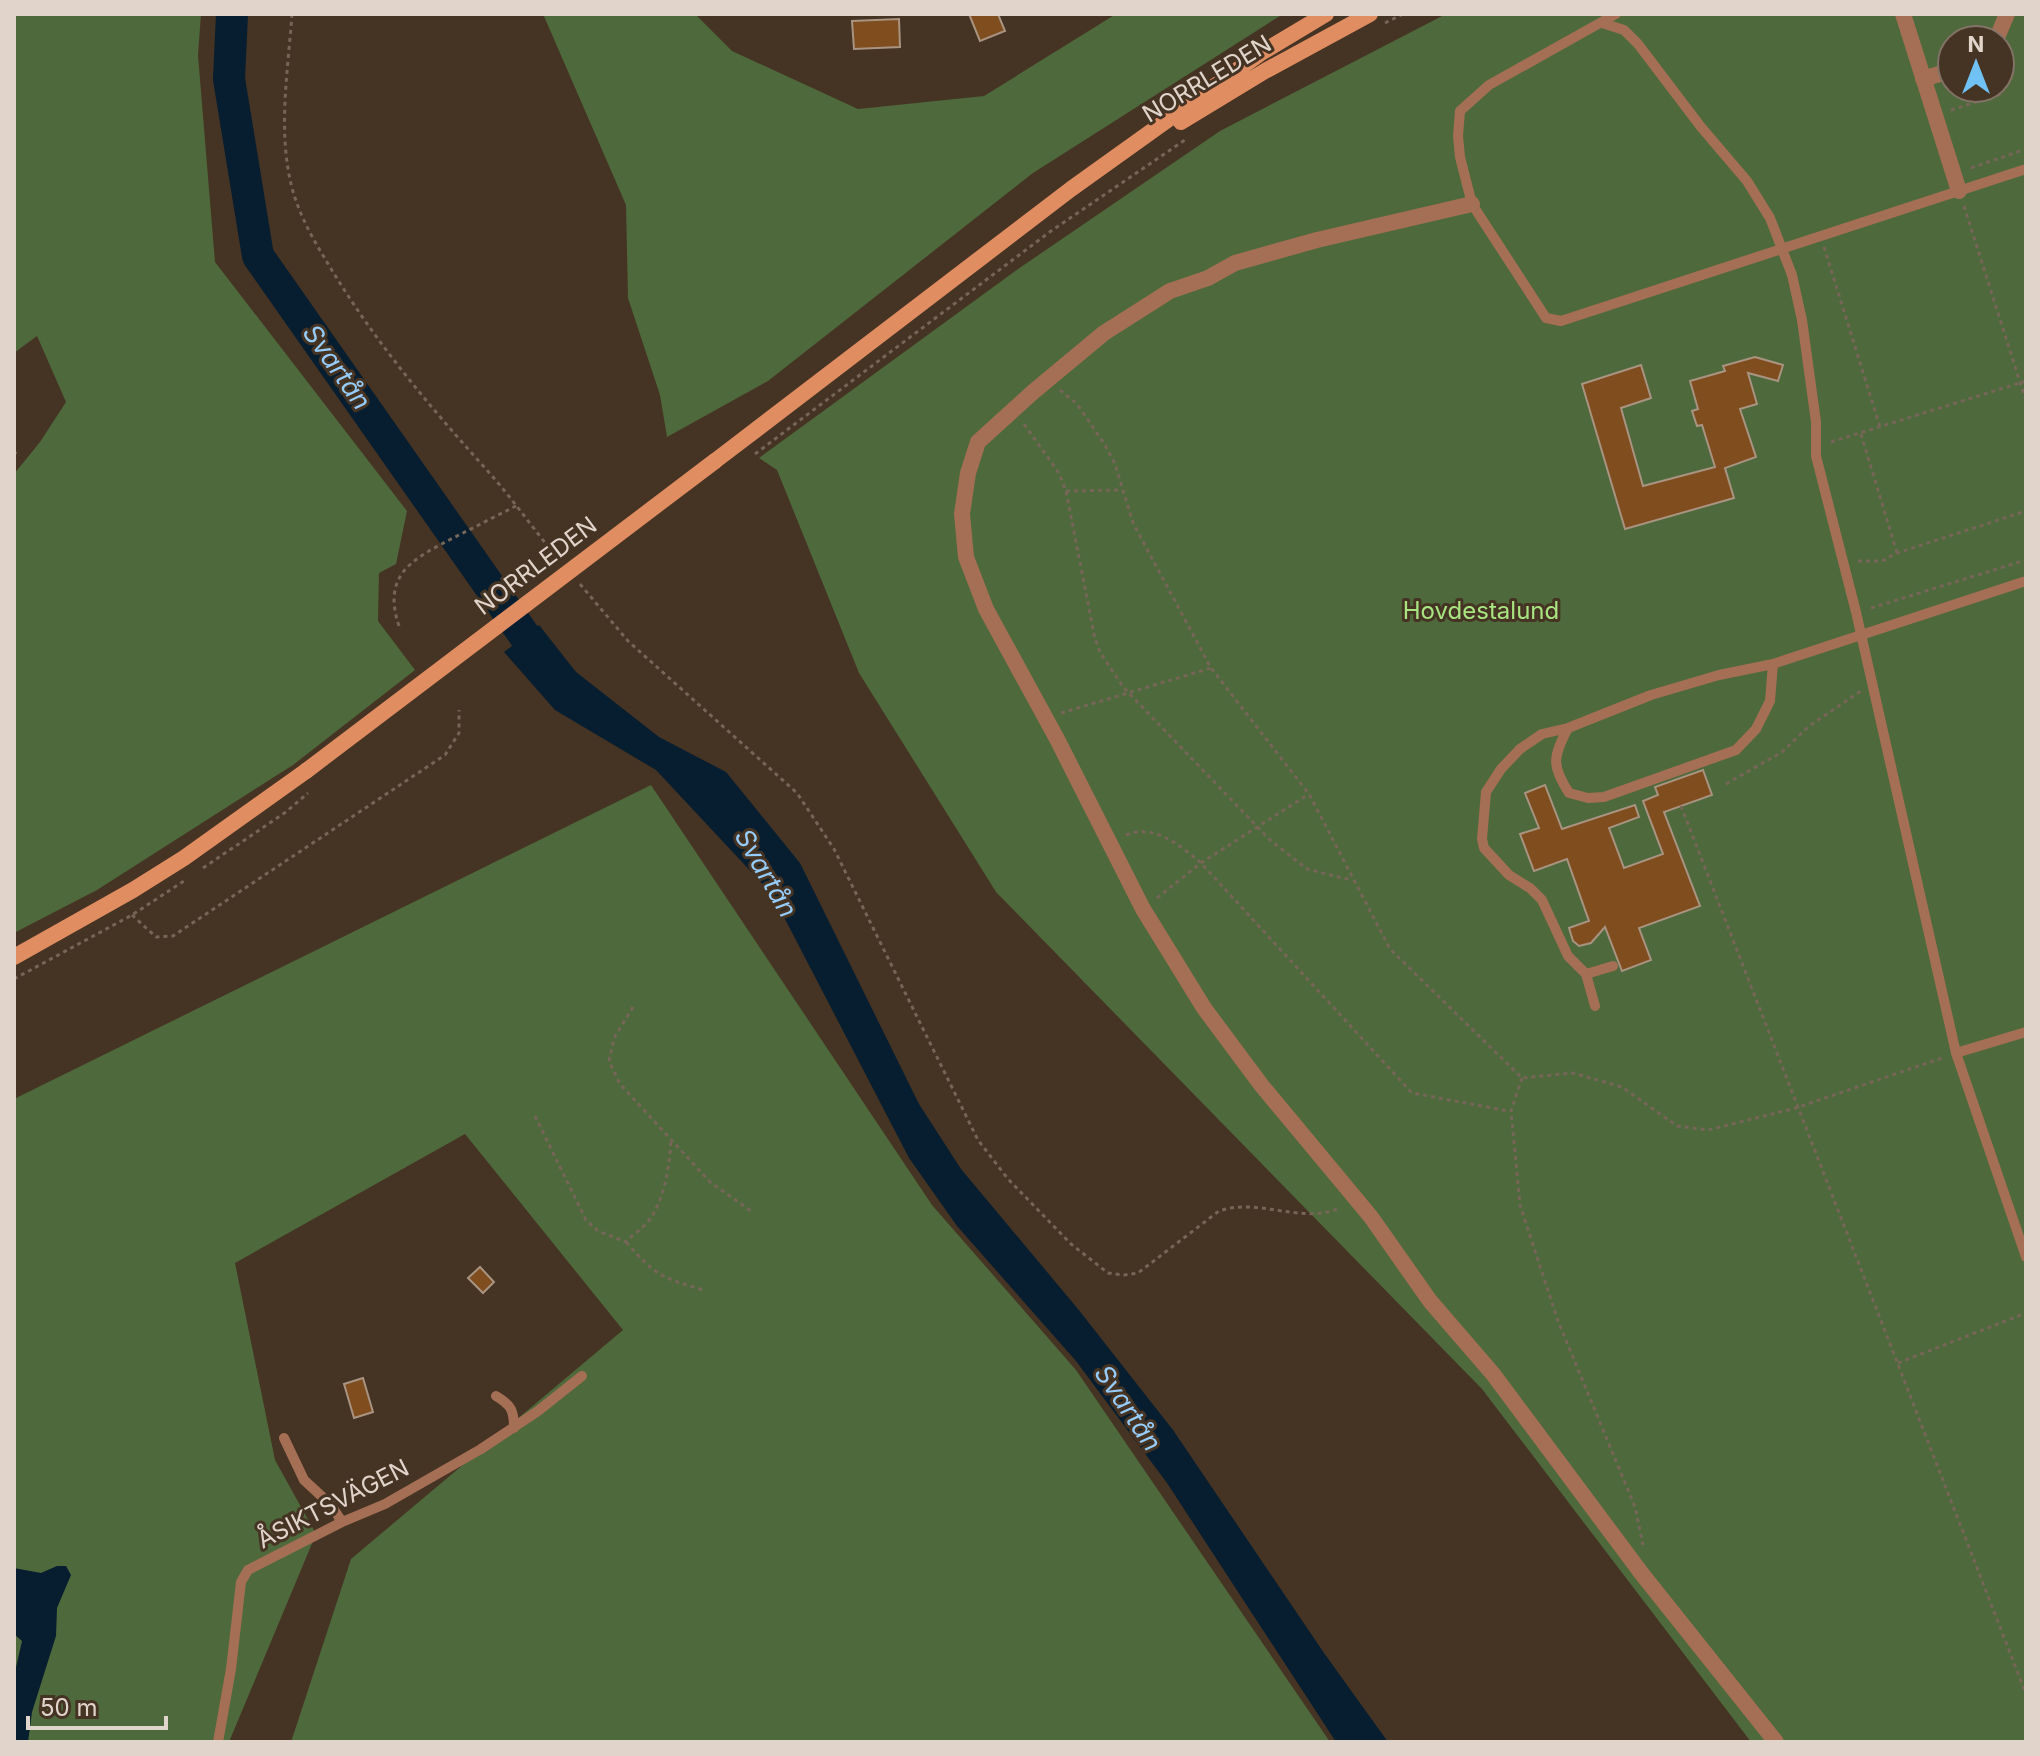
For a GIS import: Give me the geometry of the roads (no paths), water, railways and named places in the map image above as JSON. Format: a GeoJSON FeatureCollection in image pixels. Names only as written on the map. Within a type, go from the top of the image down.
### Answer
{"type":"FeatureCollection","features":[{"type":"Feature","properties":{"kind":"main road","name":"NORRLEDEN"},"geometry":{"type":"LineString","coordinates":[[14,957],[158,874],[306,771],[1071,189],[1261,53],[1326,14]]}},
{"type":"Feature","properties":{"kind":"main road","name":"NORRLEDEN"},"geometry":{"type":"LineString","coordinates":[[1071,189],[1265,71],[1374,20]]}},
{"type":"Feature","properties":{"kind":"street"},"geometry":{"type":"LineString","coordinates":[[1903,14],[1959,191]]}},
{"type":"Feature","properties":{"kind":"street"},"geometry":{"type":"LineString","coordinates":[[1923,79],[1936,75]]}},
{"type":"Feature","properties":{"kind":"street"},"geometry":{"type":"LineString","coordinates":[[1472,204],[1317,240],[1235,263],[1208,278],[1170,291],[1104,333],[978,442],[968,473],[962,514],[966,557],[986,609],[1143,909],[1204,1008],[1262,1086],[1358,1200],[1430,1301],[1493,1374],[1641,1572],[1776,1742]]}},
{"type":"Feature","properties":{"kind":"lane"},"geometry":{"type":"LineString","coordinates":[[1616,14],[1489,85],[1460,111],[1460,157],[1472,204],[1550,321],[1561,321],[2026,169]]}},
{"type":"Feature","properties":{"kind":"lane"},"geometry":{"type":"LineString","coordinates":[[1602,23],[1624,30],[1638,44],[1747,181],[1770,218],[1792,275],[1802,320],[1816,456],[1856,612],[1956,1053],[2026,1257]]}},
{"type":"Feature","properties":{"kind":"lane"},"geometry":{"type":"LineString","coordinates":[[1595,1006],[1586,974],[1568,956],[1542,900],[1509,875],[1484,848],[1482,813],[1486,792],[1501,769],[1520,749],[1542,734],[1568,728],[1651,695],[1719,675],[1773,664],[2026,581]]}},
{"type":"Feature","properties":{"kind":"lane"},"geometry":{"type":"LineString","coordinates":[[1568,728],[1557,750],[1555,772],[1569,793],[1588,798],[1604,797],[1736,750],[1756,729],[1770,701],[1773,664]]}},
{"type":"Feature","properties":{"kind":"lane"},"geometry":{"type":"LineString","coordinates":[[1586,974],[1613,966]]}},
{"type":"Feature","properties":{"kind":"lane"},"geometry":{"type":"LineString","coordinates":[[1956,1053],[2026,1032]]}},
{"type":"Feature","properties":{"kind":"lane","name":"ÅSIKTSVÄGEN"},"geometry":{"type":"LineString","coordinates":[[218,1742],[231,1669],[241,1582],[248,1570],[342,1522],[385,1504],[514,1428],[582,1376]]}},
{"type":"Feature","properties":{"kind":"lane"},"geometry":{"type":"LineString","coordinates":[[496,1396],[510,1404],[514,1413],[514,1428]]}},
{"type":"Feature","properties":{"kind":"lane"},"geometry":{"type":"LineString","coordinates":[[284,1438],[304,1480],[331,1505],[342,1522]]}},
{"type":"Feature","properties":{"kind":"water"},"geometry":{"type":"Polygon","coordinates":[[[539,625],[576,672],[659,737],[726,772],[800,863],[919,1104],[961,1169],[1078,1309],[1173,1430],[1388,1742],[1336,1742],[1167,1483],[1076,1361],[957,1226],[909,1158],[772,894],[656,770],[555,710],[504,652],[539,625]]]}},
{"type":"Feature","properties":{"kind":"water"},"geometry":{"type":"Polygon","coordinates":[[[57,1566],[66,1566],[71,1575],[57,1608],[56,1636],[32,1712],[28,1742],[14,1742],[14,1676],[22,1641],[14,1634],[14,1568],[41,1573],[57,1566]]]}},
{"type":"Feature","properties":{"kind":"waterway","name":"Svartån"},"geometry":{"type":"LineString","coordinates":[[232,14],[229,79],[258,256],[550,672]]}},
{"type":"Feature","properties":{"kind":"park label","name":"Hovdestalund"},"geometry":{"type":"Point","coordinates":[1481,611]}}]}
